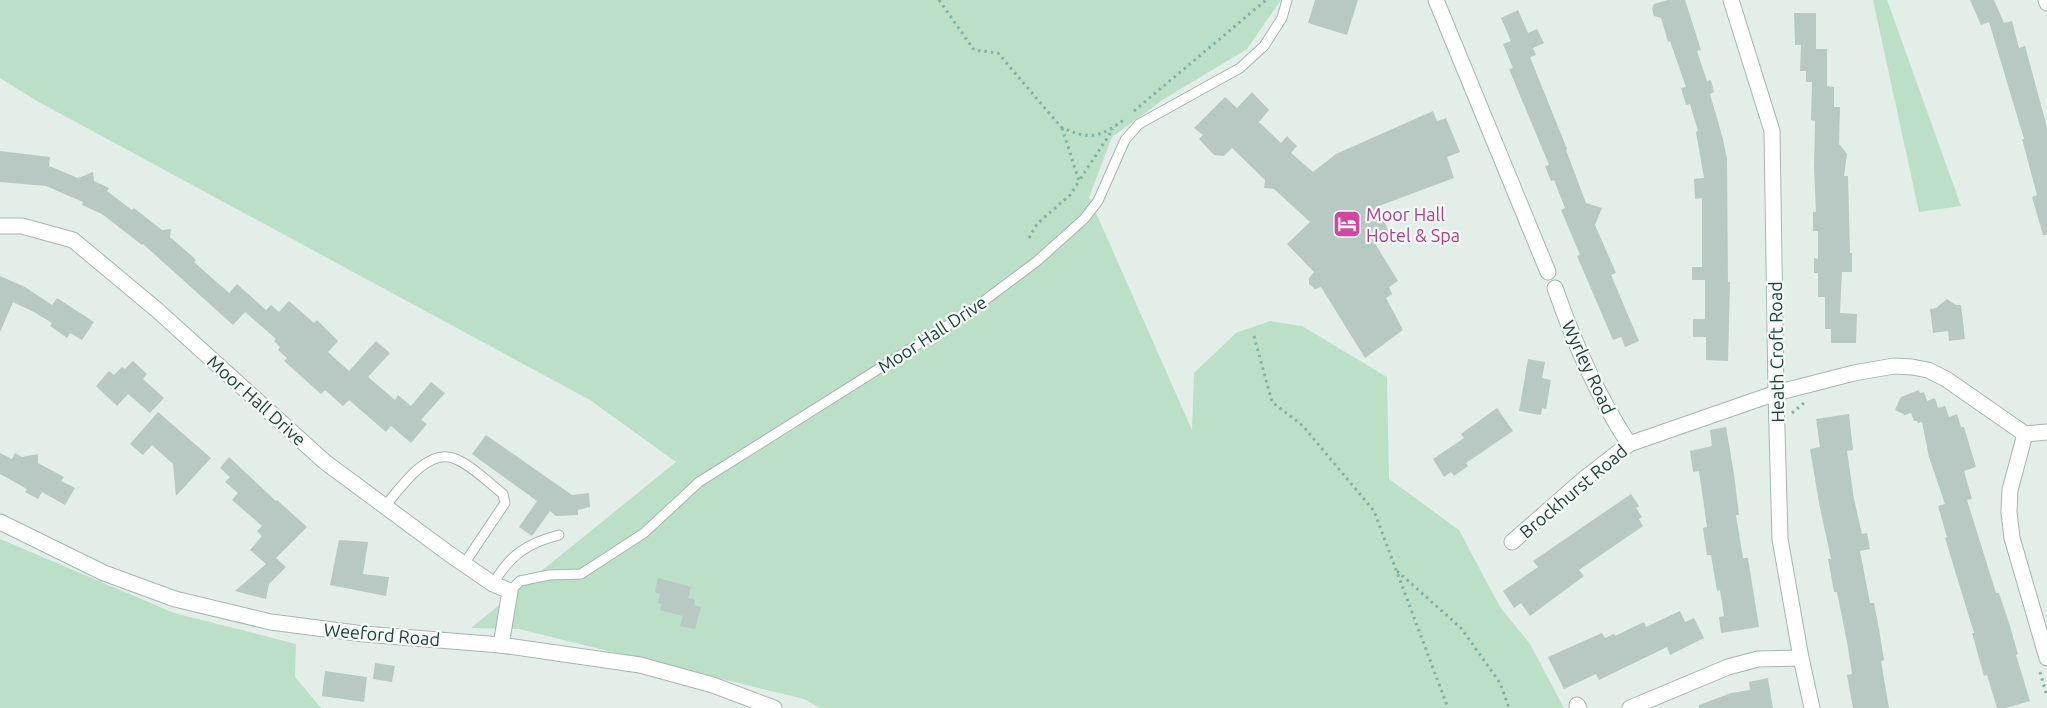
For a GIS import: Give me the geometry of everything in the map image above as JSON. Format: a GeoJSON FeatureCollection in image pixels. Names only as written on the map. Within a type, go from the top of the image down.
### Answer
{"type":"FeatureCollection","features":[{"type":"Feature","properties":{"kind":"street"},"geometry":{"type":"LineString","coordinates":[[1436,0],[1548,272]]}},
{"type":"Feature","properties":{"kind":"street","name":"Heath Croft Road"},"geometry":{"type":"LineString","coordinates":[[1731,0],[1772,131],[1780,539],[1801,658],[1812,708]]}},
{"type":"Feature","properties":{"kind":"street","name":"Moor Hall Drive"},"geometry":{"type":"LineString","coordinates":[[0,226],[22,226],[73,240],[158,310],[325,462],[464,564],[493,584],[510,591]]}},
{"type":"Feature","properties":{"kind":"street","name":"Wyrley Road"},"geometry":{"type":"LineString","coordinates":[[1555,288],[1567,323],[1590,376],[1610,415],[1628,444]]}},
{"type":"Feature","properties":{"kind":"street","name":"Brockhurst Road"},"geometry":{"type":"LineString","coordinates":[[1512,542],[1584,479],[1628,444],[1776,393],[1854,373],[1894,366],[1912,366],[1928,370],[1946,379],[2024,434]]}},
{"type":"Feature","properties":{"kind":"street"},"geometry":{"type":"LineString","coordinates":[[2043,663],[2012,538],[2009,512],[2010,490],[2024,434],[2047,432]]}},
{"type":"Feature","properties":{"kind":"street","name":"Weeford Road"},"geometry":{"type":"LineString","coordinates":[[0,522],[104,573],[175,599],[271,622],[364,634],[501,645],[640,665],[713,685],[774,708]]}},
{"type":"Feature","properties":{"kind":"street"},"geometry":{"type":"LineString","coordinates":[[501,645],[510,591]]}},
{"type":"Feature","properties":{"kind":"street"},"geometry":{"type":"LineString","coordinates":[[1630,708],[1728,667],[1758,659],[1801,658]]}},
{"type":"Feature","properties":{"kind":"lane","name":"Moor Hall Drive"},"geometry":{"type":"LineString","coordinates":[[510,591],[520,581],[549,575],[581,574],[644,533],[700,482],[969,312],[1036,262],[1084,219],[1098,201],[1125,140],[1139,124],[1240,68],[1264,46],[1282,18],[1287,0]]}},
{"type":"Feature","properties":{"kind":"lane"},"geometry":{"type":"LineString","coordinates":[[385,506],[420,467],[440,457],[447,457],[463,463],[503,494],[505,503],[464,564]]}},
{"type":"Feature","properties":{"kind":"lane"},"geometry":{"type":"LineString","coordinates":[[493,584],[504,566],[518,551],[546,538],[560,535]]}},
{"type":"Feature","properties":{"kind":"path"},"geometry":{"type":"LineString","coordinates":[[939,0],[974,50],[998,53],[1062,127],[1075,134],[1086,136],[1100,135],[1114,127],[1266,0]]}},
{"type":"Feature","properties":{"kind":"path"},"geometry":{"type":"LineString","coordinates":[[1062,127],[1079,181]]}},
{"type":"Feature","properties":{"kind":"path"},"geometry":{"type":"LineString","coordinates":[[1029,238],[1037,224],[1070,196],[1114,127]]}},
{"type":"Feature","properties":{"kind":"path"},"geometry":{"type":"LineString","coordinates":[[1254,336],[1272,402],[1303,426],[1374,511],[1448,708]]}},
{"type":"Feature","properties":{"kind":"path"},"geometry":{"type":"LineString","coordinates":[[1791,414],[1803,403],[1810,401]]}},
{"type":"Feature","properties":{"kind":"path"},"geometry":{"type":"LineString","coordinates":[[1397,571],[1461,628],[1500,683],[1509,708]]}},
{"type":"Feature","properties":{"kind":"path"},"geometry":{"type":"LineString","coordinates":[[2043,663],[2047,696]]}},
{"type":"Feature","properties":{"kind":"green space"},"geometry":{"type":"Polygon","coordinates":[[[0,0],[1281,0],[1247,49],[1164,99],[1112,137],[1089,197],[1192,430],[1194,373],[1236,333],[1270,321],[1302,326],[1387,377],[1389,479],[1459,530],[1500,607],[1530,644],[1564,708],[820,708],[804,699],[519,629],[471,628],[676,462],[590,400],[37,101],[0,78],[0,0]]]}},
{"type":"Feature","properties":{"kind":"green space"},"geometry":{"type":"Polygon","coordinates":[[[1873,0],[1887,0],[1961,206],[1919,212],[1873,0]]]}},
{"type":"Feature","properties":{"kind":"green space"},"geometry":{"type":"Polygon","coordinates":[[[0,539],[174,613],[296,644],[295,677],[321,708],[0,708],[0,539]]]}},
{"type":"Feature","properties":{"kind":"building"},"geometry":{"type":"Polygon","coordinates":[[[1315,0],[1358,0],[1347,35],[1308,23],[1315,0]]]}},
{"type":"Feature","properties":{"kind":"building"},"geometry":{"type":"Polygon","coordinates":[[[1668,0],[1685,0],[1701,50],[1697,51],[1707,81],[1711,80],[1714,92],[1710,94],[1727,159],[1728,282],[1730,282],[1728,361],[1706,360],[1706,337],[1693,337],[1693,319],[1705,319],[1705,280],[1692,280],[1692,267],[1702,267],[1702,198],[1695,199],[1694,179],[1704,178],[1696,132],[1698,131],[1690,104],[1686,105],[1681,88],[1686,87],[1670,41],[1668,42],[1661,18],[1654,16],[1652,9],[1654,4],[1668,0]]]}},
{"type":"Feature","properties":{"kind":"building"},"geometry":{"type":"Polygon","coordinates":[[[1970,0],[1994,0],[2004,23],[2012,21],[2019,48],[2025,46],[2047,127],[2047,235],[2043,235],[2032,197],[2037,195],[2022,139],[2024,139],[1989,22],[1981,25],[1970,0]]]}},
{"type":"Feature","properties":{"kind":"building"},"geometry":{"type":"Polygon","coordinates":[[[1518,10],[1528,33],[1537,29],[1544,43],[1533,48],[1536,55],[1530,57],[1567,149],[1586,203],[1602,208],[1595,225],[1616,273],[1611,275],[1639,341],[1625,347],[1621,337],[1613,340],[1577,256],[1580,255],[1561,210],[1565,208],[1554,180],[1551,181],[1545,166],[1549,165],[1509,69],[1513,68],[1503,44],[1511,41],[1501,18],[1518,10]]]}},
{"type":"Feature","properties":{"kind":"building"},"geometry":{"type":"Polygon","coordinates":[[[1794,13],[1816,13],[1816,49],[1827,49],[1827,86],[1834,87],[1834,107],[1840,107],[1839,144],[1847,154],[1844,176],[1848,176],[1852,272],[1842,272],[1840,313],[1857,314],[1856,343],[1831,343],[1831,329],[1825,329],[1825,297],[1818,297],[1818,273],[1814,273],[1814,258],[1818,259],[1818,231],[1813,231],[1813,212],[1816,212],[1814,168],[1815,121],[1811,120],[1812,82],[1806,82],[1806,71],[1800,71],[1801,45],[1795,45],[1794,13]]]}},
{"type":"Feature","properties":{"kind":"building","name":"Moor Hall Hotel & Spa"},"geometry":{"type":"Polygon","coordinates":[[[1252,92],[1269,110],[1259,122],[1281,143],[1287,136],[1297,146],[1291,153],[1313,172],[1336,154],[1433,111],[1437,121],[1446,118],[1460,152],[1447,157],[1454,178],[1379,206],[1389,233],[1376,245],[1398,281],[1389,287],[1392,294],[1386,298],[1403,330],[1365,358],[1321,287],[1315,289],[1309,284],[1309,278],[1314,272],[1287,244],[1310,222],[1274,189],[1264,188],[1265,180],[1232,148],[1224,156],[1214,155],[1199,139],[1203,135],[1194,128],[1225,97],[1237,108],[1252,92]]]}},
{"type":"Feature","properties":{"kind":"building"},"geometry":{"type":"Polygon","coordinates":[[[0,151],[50,157],[49,166],[78,178],[93,172],[94,181],[109,188],[107,191],[132,210],[134,208],[162,230],[171,229],[170,237],[193,257],[196,261],[194,262],[229,293],[237,284],[266,310],[271,305],[279,312],[289,301],[314,323],[317,320],[338,341],[328,352],[349,371],[376,341],[390,353],[368,377],[395,400],[398,395],[411,406],[431,382],[445,393],[421,420],[427,424],[411,443],[391,426],[386,432],[349,400],[343,406],[325,390],[321,394],[284,361],[287,358],[278,350],[280,347],[274,341],[276,339],[245,312],[233,325],[143,244],[102,214],[82,205],[83,202],[46,186],[0,182],[0,151]]]}},
{"type":"Feature","properties":{"kind":"building"},"geometry":{"type":"Polygon","coordinates":[[[0,276],[25,287],[52,305],[57,298],[94,322],[82,340],[70,333],[67,338],[50,326],[52,323],[13,302],[0,332],[0,276]]]}},
{"type":"Feature","properties":{"kind":"building"},"geometry":{"type":"Polygon","coordinates":[[[1947,299],[1956,305],[1961,305],[1965,339],[1949,341],[1948,331],[1933,333],[1930,309],[1936,308],[1947,299]]]}},
{"type":"Feature","properties":{"kind":"building"},"geometry":{"type":"Polygon","coordinates":[[[1528,359],[1545,362],[1542,378],[1551,380],[1546,409],[1542,408],[1541,415],[1519,411],[1528,359]]]}},
{"type":"Feature","properties":{"kind":"building"},"geometry":{"type":"Polygon","coordinates":[[[133,361],[147,374],[143,379],[164,398],[150,413],[128,394],[117,406],[96,386],[109,371],[114,375],[122,367],[125,369],[133,361]]]}},
{"type":"Feature","properties":{"kind":"building"},"geometry":{"type":"Polygon","coordinates":[[[1919,390],[1920,393],[1924,392],[1927,401],[1935,398],[1938,408],[1945,406],[1949,417],[1957,414],[1961,427],[1964,427],[1976,467],[1964,471],[1972,499],[1967,500],[1996,593],[1999,593],[2009,623],[2018,654],[2016,655],[2030,701],[2006,708],[1997,708],[1987,675],[1984,676],[1972,633],[1974,633],[1945,538],[1947,537],[1938,506],[1945,504],[1929,457],[1922,422],[1914,421],[1911,413],[1905,415],[1895,410],[1901,397],[1919,390]]]}},
{"type":"Feature","properties":{"kind":"building"},"geometry":{"type":"Polygon","coordinates":[[[1497,408],[1513,431],[1466,463],[1468,466],[1454,476],[1451,472],[1444,477],[1433,459],[1464,438],[1461,434],[1497,408]]]}},
{"type":"Feature","properties":{"kind":"building"},"geometry":{"type":"Polygon","coordinates":[[[158,412],[211,458],[176,496],[173,464],[152,445],[143,455],[130,444],[158,412]]]}},
{"type":"Feature","properties":{"kind":"building"},"geometry":{"type":"Polygon","coordinates":[[[1849,414],[1853,450],[1847,451],[1854,499],[1862,534],[1867,533],[1870,549],[1860,551],[1870,603],[1874,603],[1879,629],[1884,660],[1881,661],[1889,708],[1853,708],[1847,675],[1852,674],[1847,642],[1837,592],[1834,592],[1828,559],[1831,559],[1810,449],[1820,447],[1816,419],[1849,414]]]}},
{"type":"Feature","properties":{"kind":"building"},"geometry":{"type":"Polygon","coordinates":[[[1726,427],[1734,474],[1739,515],[1736,515],[1743,558],[1748,558],[1759,627],[1721,633],[1719,617],[1724,616],[1720,590],[1717,591],[1711,555],[1707,555],[1703,528],[1707,527],[1699,471],[1693,472],[1690,451],[1712,446],[1710,430],[1726,427]]]}},
{"type":"Feature","properties":{"kind":"building"},"geometry":{"type":"Polygon","coordinates":[[[486,435],[572,495],[589,493],[590,507],[578,510],[578,515],[556,516],[550,511],[532,536],[519,527],[537,501],[472,454],[486,435]]]}},
{"type":"Feature","properties":{"kind":"building"},"geometry":{"type":"Polygon","coordinates":[[[0,453],[12,459],[15,453],[22,457],[38,454],[38,463],[64,477],[61,481],[75,488],[65,505],[42,492],[38,499],[25,492],[27,489],[0,474],[0,453]]]}},
{"type":"Feature","properties":{"kind":"building"},"geometry":{"type":"Polygon","coordinates":[[[229,457],[307,527],[276,558],[286,567],[269,584],[266,599],[235,591],[266,564],[250,550],[262,536],[257,531],[262,526],[232,500],[238,493],[225,482],[230,477],[220,468],[229,457]]]}},
{"type":"Feature","properties":{"kind":"building"},"geometry":{"type":"Polygon","coordinates":[[[1631,494],[1639,506],[1636,508],[1642,517],[1639,519],[1643,526],[1579,570],[1584,576],[1530,616],[1521,603],[1514,608],[1503,591],[1538,567],[1533,561],[1631,494]]]}},
{"type":"Feature","properties":{"kind":"building"},"geometry":{"type":"Polygon","coordinates":[[[339,540],[368,542],[363,574],[389,577],[386,596],[330,585],[339,540]]]}},
{"type":"Feature","properties":{"kind":"building"},"geometry":{"type":"Polygon","coordinates":[[[658,578],[691,587],[688,598],[695,600],[694,605],[701,607],[695,629],[680,626],[683,616],[660,610],[662,604],[658,603],[660,594],[655,592],[658,578]]]}},
{"type":"Feature","properties":{"kind":"building"},"geometry":{"type":"Polygon","coordinates":[[[1680,611],[1685,622],[1694,618],[1704,638],[1670,655],[1667,647],[1599,680],[1596,674],[1564,689],[1548,657],[1602,633],[1605,638],[1614,634],[1615,636],[1644,622],[1646,627],[1680,611]]]}},
{"type":"Feature","properties":{"kind":"building"},"geometry":{"type":"Polygon","coordinates":[[[375,663],[395,666],[392,682],[373,679],[375,663]]]}},
{"type":"Feature","properties":{"kind":"building"},"geometry":{"type":"Polygon","coordinates":[[[325,671],[367,677],[364,702],[322,696],[325,671]]]}},
{"type":"Feature","properties":{"kind":"building"},"geometry":{"type":"Polygon","coordinates":[[[1768,678],[1773,708],[1699,708],[1699,705],[1731,693],[1750,690],[1749,682],[1768,678]]]}},
{"type":"Feature","properties":{"kind":"place","name":"Moor Hall Hotel & Spa"},"geometry":{"type":"Point","coordinates":[1347,224]}}]}
